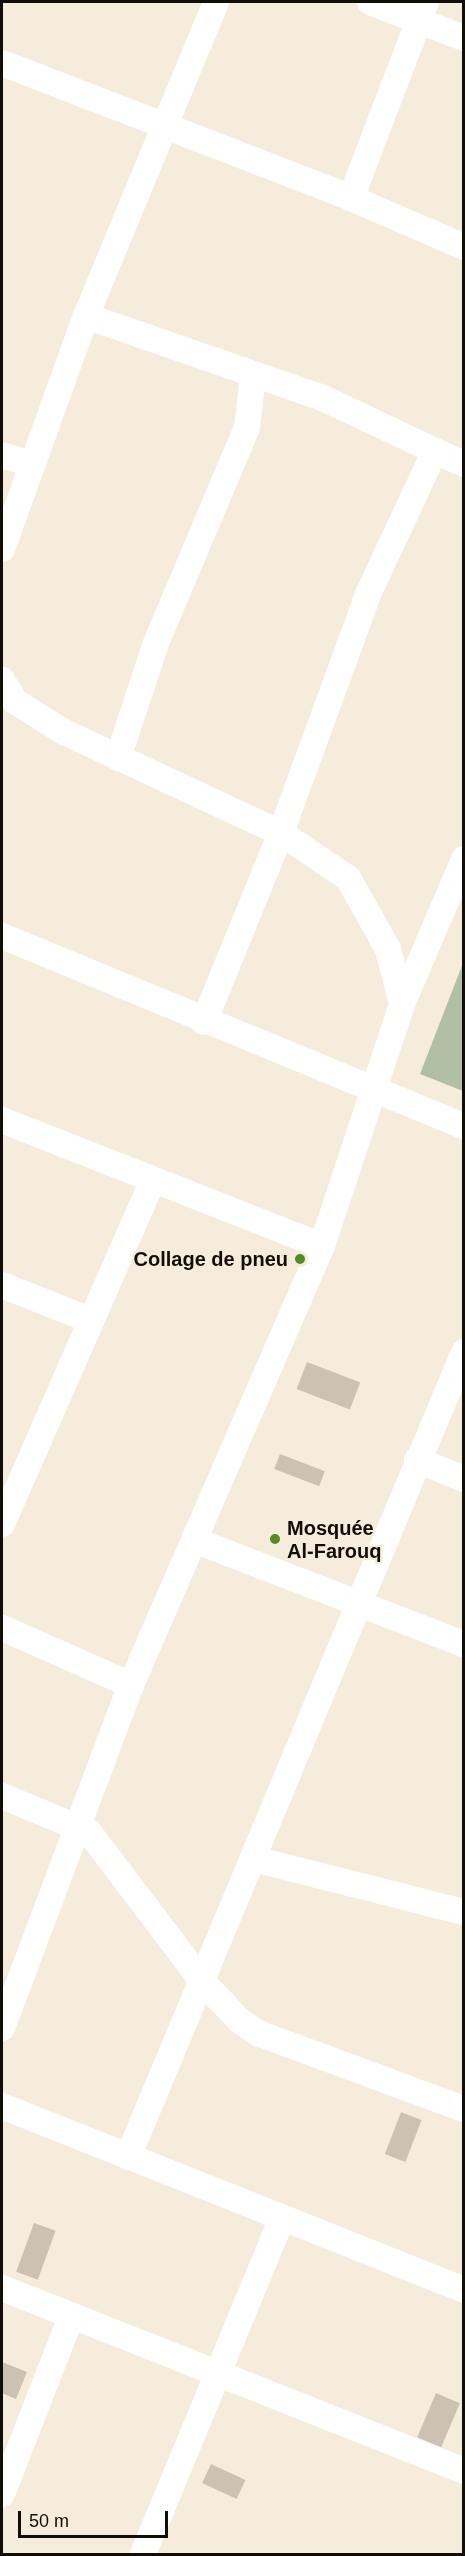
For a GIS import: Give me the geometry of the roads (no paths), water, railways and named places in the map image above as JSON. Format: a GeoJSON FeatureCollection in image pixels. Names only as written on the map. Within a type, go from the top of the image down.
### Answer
{"type":"FeatureCollection","features":[{"type":"Feature","properties":{"kind":"street"},"geometry":{"type":"LineString","coordinates":[[2,549],[86,316],[167,128],[216,2]]}},
{"type":"Feature","properties":{"kind":"street"},"geometry":{"type":"LineString","coordinates":[[370,2],[423,9],[464,38]]}},
{"type":"Feature","properties":{"kind":"street"},"geometry":{"type":"LineString","coordinates":[[351,198],[423,9]]}},
{"type":"Feature","properties":{"kind":"street"},"geometry":{"type":"LineString","coordinates":[[2,63],[351,198],[464,248]]}},
{"type":"Feature","properties":{"kind":"street"},"geometry":{"type":"LineString","coordinates":[[86,316],[323,398],[464,464]]}},
{"type":"Feature","properties":{"kind":"street"},"geometry":{"type":"LineString","coordinates":[[118,758],[156,643],[247,428],[253,375]]}},
{"type":"Feature","properties":{"kind":"street"},"geometry":{"type":"LineString","coordinates":[[204,1022],[281,833],[369,592],[435,451]]}},
{"type":"Feature","properties":{"kind":"street"},"geometry":{"type":"LineString","coordinates":[[2,454],[32,464]]}},
{"type":"Feature","properties":{"kind":"street"},"geometry":{"type":"LineString","coordinates":[[2,680],[9,701],[118,758],[281,833],[354,884],[388,949],[402,1004]]}},
{"type":"Feature","properties":{"kind":"street"},"geometry":{"type":"LineString","coordinates":[[2,2028],[74,1823],[131,1685],[322,1246],[402,1004],[464,859]]}},
{"type":"Feature","properties":{"kind":"street"},"geometry":{"type":"LineString","coordinates":[[2,936],[204,1022],[376,1087],[464,1126]]}},
{"type":"Feature","properties":{"kind":"street"},"geometry":{"type":"LineString","coordinates":[[2,1120],[152,1183],[322,1246]]}},
{"type":"Feature","properties":{"kind":"street"},"geometry":{"type":"LineString","coordinates":[[2,1524],[12,1464],[90,1320],[152,1183]]}},
{"type":"Feature","properties":{"kind":"street"},"geometry":{"type":"LineString","coordinates":[[2,1285],[90,1320]]}},
{"type":"Feature","properties":{"kind":"street"},"geometry":{"type":"LineString","coordinates":[[128,2157],[362,1605],[417,1460],[464,1352]]}},
{"type":"Feature","properties":{"kind":"street"},"geometry":{"type":"LineString","coordinates":[[417,1460],[464,1479]]}},
{"type":"Feature","properties":{"kind":"street"},"geometry":{"type":"LineString","coordinates":[[194,1540],[464,1644]]}},
{"type":"Feature","properties":{"kind":"street"},"geometry":{"type":"LineString","coordinates":[[2,1628],[131,1685]]}},
{"type":"Feature","properties":{"kind":"street"},"geometry":{"type":"LineString","coordinates":[[2,1796],[74,1823],[100,1843],[202,1981],[258,2033],[464,2109]]}},
{"type":"Feature","properties":{"kind":"street"},"geometry":{"type":"LineString","coordinates":[[254,1859],[464,1912]]}},
{"type":"Feature","properties":{"kind":"street"},"geometry":{"type":"LineString","coordinates":[[2,2106],[464,2290]]}},
{"type":"Feature","properties":{"kind":"street"},"geometry":{"type":"LineString","coordinates":[[143,2554],[282,2218]]}},
{"type":"Feature","properties":{"kind":"street"},"geometry":{"type":"LineString","coordinates":[[2,2288],[217,2377],[464,2471]]}},
{"type":"Feature","properties":{"kind":"street"},"geometry":{"type":"LineString","coordinates":[[2,2494],[71,2317]]}},
{"type":"Feature","properties":{"kind":"place","name":"Collage de pneu"},"geometry":{"type":"Point","coordinates":[300,1259]}},
{"type":"Feature","properties":{"kind":"place","name":"Mosquée Al-Farouq"},"geometry":{"type":"Point","coordinates":[275,1539]}}]}
